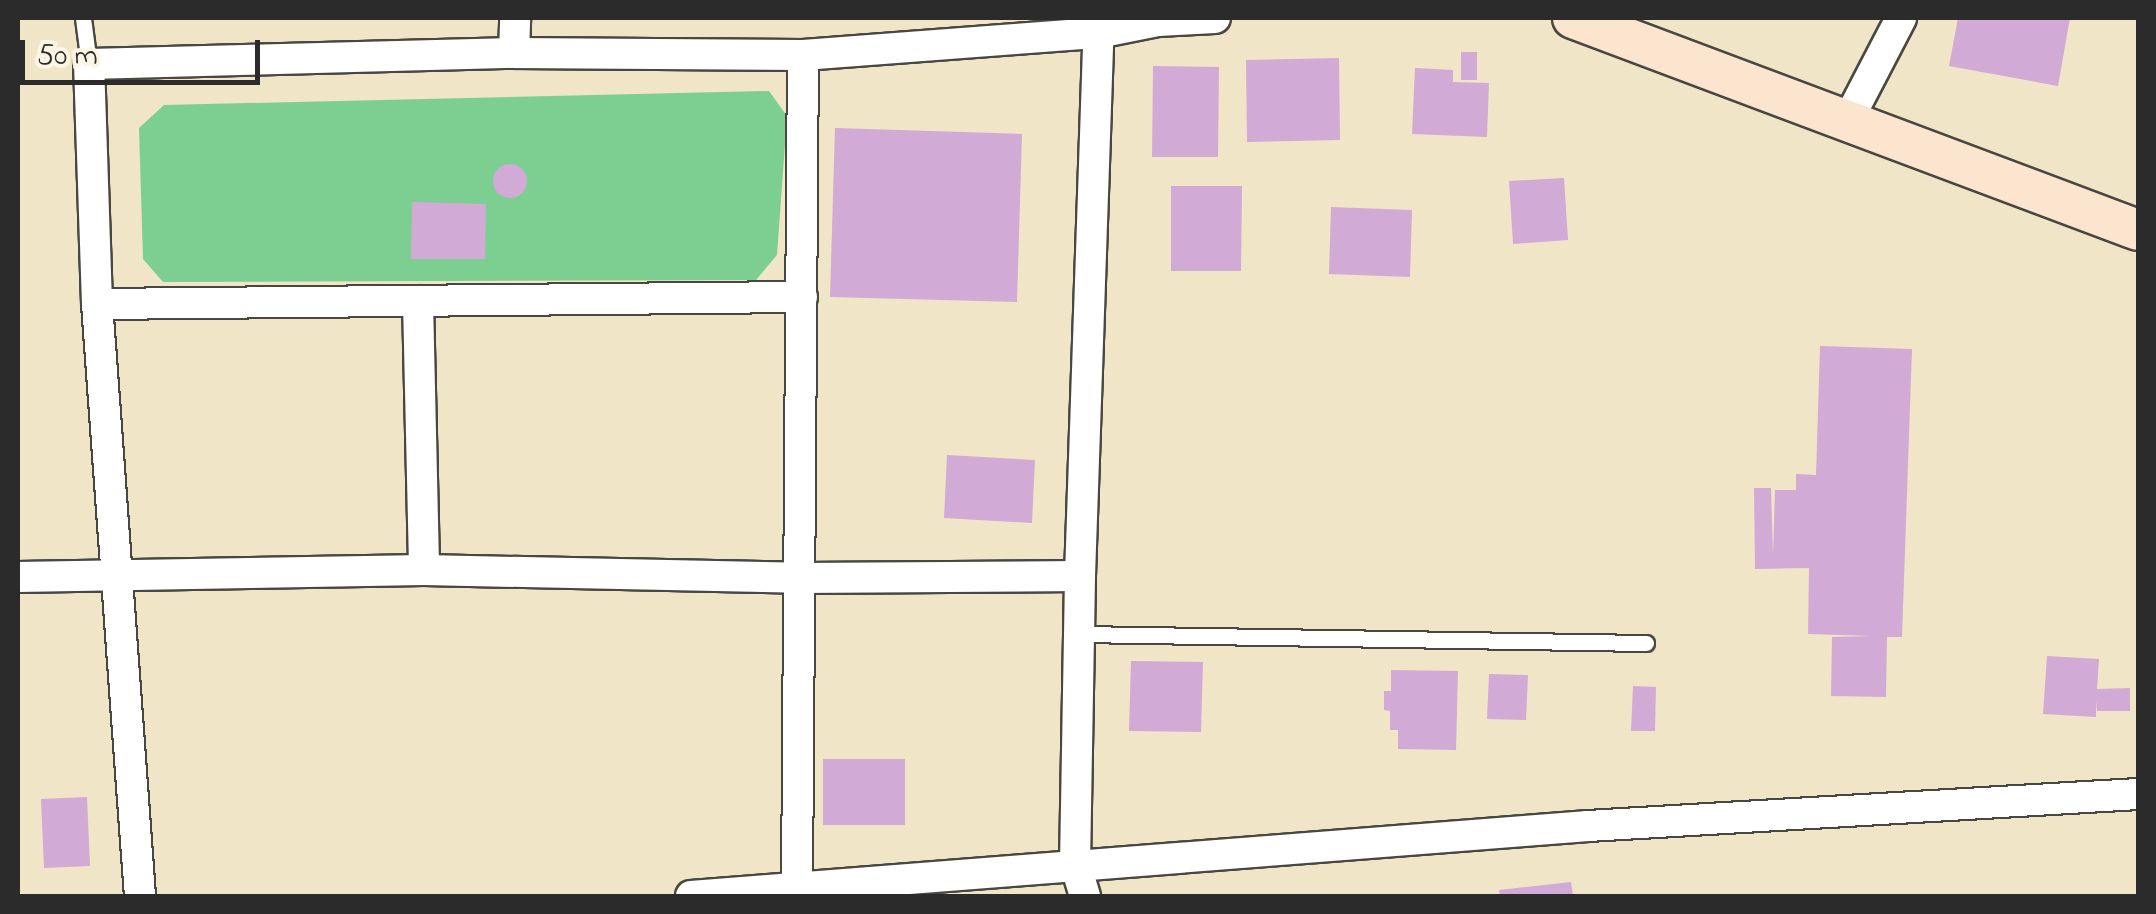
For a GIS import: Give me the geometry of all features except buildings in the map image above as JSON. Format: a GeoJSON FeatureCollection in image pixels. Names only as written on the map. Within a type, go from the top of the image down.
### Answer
{"type":"FeatureCollection","features":[{"type":"Feature","properties":{"kind":"street"},"geometry":{"type":"LineString","coordinates":[[514,53],[515,18]]}},
{"type":"Feature","properties":{"kind":"street"},"geometry":{"type":"LineString","coordinates":[[140,896],[97,304],[88,64],[514,53],[803,54],[1099,25],[1215,18]]}},
{"type":"Feature","properties":{"kind":"street"},"geometry":{"type":"LineString","coordinates":[[1573,18],[2138,230]]}},
{"type":"Feature","properties":{"kind":"street"},"geometry":{"type":"LineString","coordinates":[[1848,120],[1902,18]]}},
{"type":"Feature","properties":{"kind":"street"},"geometry":{"type":"LineString","coordinates":[[1085,896],[1075,864],[1078,634],[1099,25]]}},
{"type":"Feature","properties":{"kind":"street"},"geometry":{"type":"LineString","coordinates":[[797,887],[803,54]]}},
{"type":"Feature","properties":{"kind":"street"},"geometry":{"type":"LineString","coordinates":[[97,304],[802,298]]}},
{"type":"Feature","properties":{"kind":"street"},"geometry":{"type":"LineString","coordinates":[[418,302],[424,570]]}},
{"type":"Feature","properties":{"kind":"street"},"geometry":{"type":"LineString","coordinates":[[18,577],[424,570],[799,578],[1080,576]]}},
{"type":"Feature","properties":{"kind":"street"},"geometry":{"type":"LineString","coordinates":[[691,896],[1588,826],[2138,794]]}},
{"type":"Feature","properties":{"kind":"lane"},"geometry":{"type":"LineString","coordinates":[[82,18],[88,64]]}},
{"type":"Feature","properties":{"kind":"lane"},"geometry":{"type":"LineString","coordinates":[[1078,634],[1646,643]]}},
{"type":"Feature","properties":{"kind":"green space"},"geometry":{"type":"Polygon","coordinates":[[[769,91],[787,116],[777,255],[756,280],[163,282],[143,259],[139,128],[164,105],[769,91]]]}}]}
